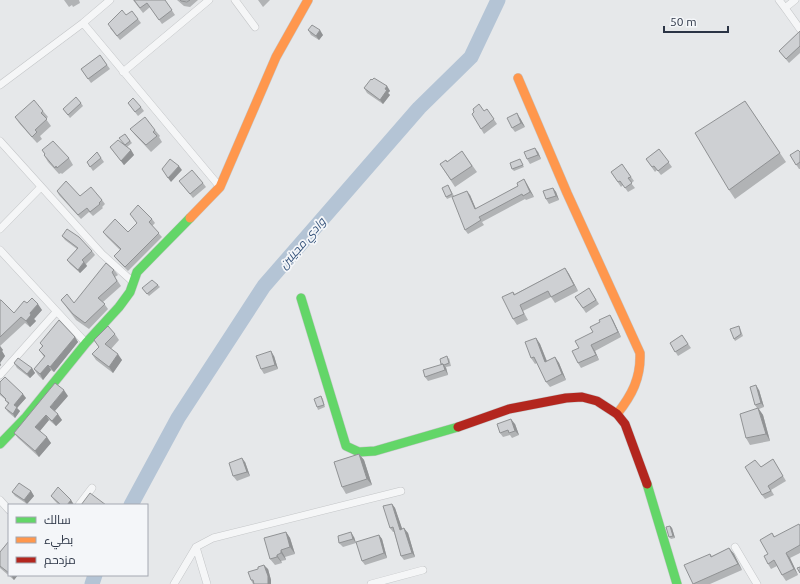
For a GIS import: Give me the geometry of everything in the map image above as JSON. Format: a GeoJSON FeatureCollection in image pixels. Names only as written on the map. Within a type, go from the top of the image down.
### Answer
{"type":"FeatureCollection","features":[{"type":"Feature","properties":{"kind":"street"},"geometry":{"type":"LineString","coordinates":[[0,86],[83,23],[110,0]]}},
{"type":"Feature","properties":{"kind":"street"},"geometry":{"type":"LineString","coordinates":[[123,72],[209,0]]}},
{"type":"Feature","properties":{"kind":"street"},"geometry":{"type":"LineString","coordinates":[[235,0],[255,27]]}},
{"type":"Feature","properties":{"kind":"street"},"geometry":{"type":"LineString","coordinates":[[0,444],[26,417],[86,343],[119,307],[130,292],[137,272],[220,187],[276,57],[308,0]]}},
{"type":"Feature","properties":{"kind":"street"},"geometry":{"type":"LineString","coordinates":[[779,0],[800,29]]}},
{"type":"Feature","properties":{"kind":"street"},"geometry":{"type":"LineString","coordinates":[[785,8],[795,0]]}},
{"type":"Feature","properties":{"kind":"street"},"geometry":{"type":"LineString","coordinates":[[83,23],[220,187]]}},
{"type":"Feature","properties":{"kind":"street"},"geometry":{"type":"LineString","coordinates":[[518,78],[567,193],[640,353],[641,364],[639,382],[617,414]]}},
{"type":"Feature","properties":{"kind":"street"},"geometry":{"type":"LineString","coordinates":[[0,141],[102,254],[133,282]]}},
{"type":"Feature","properties":{"kind":"street"},"geometry":{"type":"LineString","coordinates":[[0,229],[41,187]]}},
{"type":"Feature","properties":{"kind":"street"},"geometry":{"type":"LineString","coordinates":[[0,250],[86,343]]}},
{"type":"Feature","properties":{"kind":"street"},"geometry":{"type":"LineString","coordinates":[[301,298],[344,441],[346,446],[352,450],[368,452],[397,446],[509,409],[566,398],[589,398],[608,407],[617,414],[625,424],[630,434],[647,483],[677,584]]}},
{"type":"Feature","properties":{"kind":"street"},"geometry":{"type":"LineString","coordinates":[[0,375],[56,312]]}},
{"type":"Feature","properties":{"kind":"street"},"geometry":{"type":"LineString","coordinates":[[81,504],[92,488]]}},
{"type":"Feature","properties":{"kind":"street"},"geometry":{"type":"LineString","coordinates":[[174,584],[196,547],[213,538],[401,491]]}},
{"type":"Feature","properties":{"kind":"street"},"geometry":{"type":"LineString","coordinates":[[0,500],[8,509]]}},
{"type":"Feature","properties":{"kind":"street"},"geometry":{"type":"LineString","coordinates":[[196,547],[207,584]]}},
{"type":"Feature","properties":{"kind":"street"},"geometry":{"type":"LineString","coordinates":[[735,547],[757,584]]}},
{"type":"Feature","properties":{"kind":"street"},"geometry":{"type":"LineString","coordinates":[[370,584],[424,570]]}},
{"type":"Feature","properties":{"kind":"building"},"geometry":{"type":"Polygon","coordinates":[[[134,0],[165,0],[172,10],[159,20],[147,3],[140,8],[134,0]]]}},
{"type":"Feature","properties":{"kind":"building"},"geometry":{"type":"Polygon","coordinates":[[[180,0],[190,0],[187,2],[180,0]]]}},
{"type":"Feature","properties":{"kind":"building"},"geometry":{"type":"Polygon","coordinates":[[[122,10],[126,15],[132,11],[138,19],[117,36],[108,24],[122,10]]]}},
{"type":"Feature","properties":{"kind":"building"},"geometry":{"type":"Polygon","coordinates":[[[312,25],[320,30],[316,36],[308,30],[312,25]]]}},
{"type":"Feature","properties":{"kind":"building"},"geometry":{"type":"Polygon","coordinates":[[[800,31],[800,46],[786,59],[779,51],[800,31]]]}},
{"type":"Feature","properties":{"kind":"building"},"geometry":{"type":"Polygon","coordinates":[[[100,55],[107,65],[88,79],[81,69],[100,55]]]}},
{"type":"Feature","properties":{"kind":"building"},"geometry":{"type":"Polygon","coordinates":[[[374,78],[387,86],[385,89],[387,90],[380,100],[364,88],[371,79],[372,80],[374,78]]]}},
{"type":"Feature","properties":{"kind":"building"},"geometry":{"type":"Polygon","coordinates":[[[76,97],[81,103],[68,115],[63,109],[76,97]]]}},
{"type":"Feature","properties":{"kind":"building"},"geometry":{"type":"Polygon","coordinates":[[[133,98],[141,107],[135,112],[128,103],[133,98]]]}},
{"type":"Feature","properties":{"kind":"building"},"geometry":{"type":"Polygon","coordinates":[[[34,100],[43,111],[41,113],[47,119],[35,130],[37,132],[32,137],[15,117],[34,100]]]}},
{"type":"Feature","properties":{"kind":"building"},"geometry":{"type":"Polygon","coordinates":[[[745,101],[780,153],[729,190],[695,133],[745,101]]]}},
{"type":"Feature","properties":{"kind":"building"},"geometry":{"type":"Polygon","coordinates":[[[479,104],[484,111],[487,109],[494,119],[481,129],[472,114],[474,112],[473,109],[479,104]]]}},
{"type":"Feature","properties":{"kind":"building"},"geometry":{"type":"Polygon","coordinates":[[[517,113],[521,123],[512,128],[507,118],[517,113]]]}},
{"type":"Feature","properties":{"kind":"building"},"geometry":{"type":"Polygon","coordinates":[[[145,117],[155,130],[153,132],[157,136],[146,145],[130,129],[145,117]]]}},
{"type":"Feature","properties":{"kind":"building"},"geometry":{"type":"Polygon","coordinates":[[[125,134],[130,141],[125,145],[119,138],[125,134]]]}},
{"type":"Feature","properties":{"kind":"building"},"geometry":{"type":"Polygon","coordinates":[[[118,140],[131,150],[121,161],[110,147],[118,140]]]}},
{"type":"Feature","properties":{"kind":"building"},"geometry":{"type":"Polygon","coordinates":[[[53,141],[69,158],[57,168],[56,166],[55,168],[44,155],[45,154],[42,150],[53,141]]]}},
{"type":"Feature","properties":{"kind":"building"},"geometry":{"type":"Polygon","coordinates":[[[535,148],[538,155],[527,159],[524,152],[535,148]]]}},
{"type":"Feature","properties":{"kind":"building"},"geometry":{"type":"Polygon","coordinates":[[[659,149],[669,162],[658,171],[654,166],[652,167],[646,159],[659,149]]]}},
{"type":"Feature","properties":{"kind":"building"},"geometry":{"type":"Polygon","coordinates":[[[798,150],[800,152],[800,162],[796,165],[790,155],[798,150]]]}},
{"type":"Feature","properties":{"kind":"building"},"geometry":{"type":"Polygon","coordinates":[[[462,151],[472,166],[451,180],[440,164],[446,160],[447,162],[462,151]]]}},
{"type":"Feature","properties":{"kind":"building"},"geometry":{"type":"Polygon","coordinates":[[[97,152],[101,158],[90,167],[87,162],[97,152]]]}},
{"type":"Feature","properties":{"kind":"building"},"geometry":{"type":"Polygon","coordinates":[[[170,159],[179,166],[168,178],[162,169],[170,159]]]}},
{"type":"Feature","properties":{"kind":"building"},"geometry":{"type":"Polygon","coordinates":[[[520,159],[523,165],[512,169],[510,163],[520,159]]]}},
{"type":"Feature","properties":{"kind":"building"},"geometry":{"type":"Polygon","coordinates":[[[622,164],[631,177],[628,178],[632,183],[625,188],[620,181],[618,182],[611,172],[622,164]]]}},
{"type":"Feature","properties":{"kind":"building"},"geometry":{"type":"Polygon","coordinates":[[[192,170],[203,183],[190,194],[179,181],[192,170]]]}},
{"type":"Feature","properties":{"kind":"building"},"geometry":{"type":"Polygon","coordinates":[[[524,179],[530,192],[523,196],[522,194],[479,217],[481,220],[465,230],[452,197],[467,191],[475,209],[518,186],[517,183],[524,179]]]}},
{"type":"Feature","properties":{"kind":"building"},"geometry":{"type":"Polygon","coordinates":[[[66,181],[80,196],[91,187],[102,200],[99,203],[100,204],[90,212],[87,208],[78,215],[57,191],[66,181]]]}},
{"type":"Feature","properties":{"kind":"building"},"geometry":{"type":"Polygon","coordinates":[[[448,185],[452,194],[446,197],[442,188],[448,185]]]}},
{"type":"Feature","properties":{"kind":"building"},"geometry":{"type":"Polygon","coordinates":[[[553,188],[556,196],[546,199],[543,191],[553,188]]]}},
{"type":"Feature","properties":{"kind":"building"},"geometry":{"type":"Polygon","coordinates":[[[138,205],[152,219],[149,222],[159,233],[125,267],[114,256],[121,249],[103,232],[115,219],[128,232],[137,223],[130,214],[138,205]]]}},
{"type":"Feature","properties":{"kind":"building"},"geometry":{"type":"Polygon","coordinates":[[[67,229],[79,237],[92,251],[82,260],[84,262],[78,270],[67,260],[78,248],[62,236],[67,229]]]}},
{"type":"Feature","properties":{"kind":"building"},"geometry":{"type":"Polygon","coordinates":[[[106,263],[114,270],[112,272],[117,281],[98,298],[105,304],[85,323],[73,314],[61,300],[67,294],[74,303],[106,263]]]}},
{"type":"Feature","properties":{"kind":"building"},"geometry":{"type":"Polygon","coordinates":[[[565,268],[574,285],[551,297],[548,291],[520,305],[524,314],[513,319],[502,297],[513,292],[514,295],[565,268]]]}},
{"type":"Feature","properties":{"kind":"building"},"geometry":{"type":"Polygon","coordinates":[[[152,280],[158,285],[147,294],[142,288],[152,280]]]}},
{"type":"Feature","properties":{"kind":"building"},"geometry":{"type":"Polygon","coordinates":[[[589,288],[596,300],[583,308],[575,297],[589,288]]]}},
{"type":"Feature","properties":{"kind":"building"},"geometry":{"type":"Polygon","coordinates":[[[32,298],[38,304],[30,313],[31,315],[26,321],[21,317],[0,337],[0,300],[14,313],[24,301],[27,303],[32,298]]]}},
{"type":"Feature","properties":{"kind":"building"},"geometry":{"type":"Polygon","coordinates":[[[610,315],[618,332],[591,345],[596,355],[578,363],[572,351],[579,348],[575,341],[593,332],[590,327],[600,322],[599,320],[610,315]]]}},
{"type":"Feature","properties":{"kind":"building"},"geometry":{"type":"Polygon","coordinates":[[[59,320],[75,337],[50,367],[48,365],[40,374],[34,369],[45,356],[39,350],[43,346],[40,343],[59,320]]]}},
{"type":"Feature","properties":{"kind":"building"},"geometry":{"type":"Polygon","coordinates":[[[108,326],[115,334],[105,344],[118,354],[109,367],[92,354],[99,347],[94,340],[108,326]]]}},
{"type":"Feature","properties":{"kind":"building"},"geometry":{"type":"Polygon","coordinates":[[[739,326],[741,334],[734,339],[730,329],[739,326]]]}},
{"type":"Feature","properties":{"kind":"building"},"geometry":{"type":"Polygon","coordinates":[[[682,335],[688,344],[675,352],[670,343],[682,335]]]}},
{"type":"Feature","properties":{"kind":"building"},"geometry":{"type":"Polygon","coordinates":[[[536,338],[545,362],[555,357],[562,374],[546,382],[534,357],[531,358],[525,342],[536,338]]]}},
{"type":"Feature","properties":{"kind":"building"},"geometry":{"type":"Polygon","coordinates":[[[271,351],[275,365],[261,369],[256,356],[271,351]]]}},
{"type":"Feature","properties":{"kind":"building"},"geometry":{"type":"Polygon","coordinates":[[[447,356],[449,363],[444,365],[441,364],[440,359],[447,356]]]}},
{"type":"Feature","properties":{"kind":"building"},"geometry":{"type":"Polygon","coordinates":[[[18,358],[32,368],[27,374],[14,363],[18,358]]]}},
{"type":"Feature","properties":{"kind":"building"},"geometry":{"type":"Polygon","coordinates":[[[443,364],[445,370],[425,377],[423,370],[443,364]]]}},
{"type":"Feature","properties":{"kind":"building"},"geometry":{"type":"Polygon","coordinates":[[[5,377],[23,394],[14,405],[17,407],[13,414],[5,408],[9,403],[0,393],[0,382],[5,377]]]}},
{"type":"Feature","properties":{"kind":"building"},"geometry":{"type":"Polygon","coordinates":[[[55,383],[64,390],[50,407],[58,414],[52,421],[46,415],[35,427],[47,437],[35,451],[14,433],[55,383]]]}},
{"type":"Feature","properties":{"kind":"building"},"geometry":{"type":"Polygon","coordinates":[[[756,385],[761,403],[755,405],[750,387],[756,385]]]}},
{"type":"Feature","properties":{"kind":"building"},"geometry":{"type":"Polygon","coordinates":[[[321,396],[324,405],[317,407],[314,399],[321,396]]]}},
{"type":"Feature","properties":{"kind":"building"},"geometry":{"type":"Polygon","coordinates":[[[758,408],[766,434],[746,438],[740,414],[758,408]]]}},
{"type":"Feature","properties":{"kind":"building"},"geometry":{"type":"Polygon","coordinates":[[[511,419],[515,431],[509,433],[508,430],[500,433],[497,424],[511,419]]]}},
{"type":"Feature","properties":{"kind":"building"},"geometry":{"type":"Polygon","coordinates":[[[359,454],[367,479],[342,487],[334,462],[359,454]]]}},
{"type":"Feature","properties":{"kind":"building"},"geometry":{"type":"Polygon","coordinates":[[[242,458],[247,472],[233,476],[229,463],[242,458]]]}},
{"type":"Feature","properties":{"kind":"building"},"geometry":{"type":"Polygon","coordinates":[[[773,459],[783,476],[768,486],[771,491],[762,495],[745,467],[755,460],[761,467],[773,459]]]}},
{"type":"Feature","properties":{"kind":"building"},"geometry":{"type":"Polygon","coordinates":[[[19,483],[31,491],[24,500],[12,492],[19,483]]]}},
{"type":"Feature","properties":{"kind":"building"},"geometry":{"type":"Polygon","coordinates":[[[58,487],[71,500],[68,504],[60,504],[51,496],[58,487]]]}},
{"type":"Feature","properties":{"kind":"building"},"geometry":{"type":"Polygon","coordinates":[[[90,493],[105,504],[82,504],[90,493]]]}},
{"type":"Feature","properties":{"kind":"building"},"geometry":{"type":"Polygon","coordinates":[[[392,504],[400,530],[404,528],[412,553],[401,556],[393,527],[390,528],[383,506],[392,504]]]}},
{"type":"Feature","properties":{"kind":"building"},"geometry":{"type":"Polygon","coordinates":[[[799,524],[800,545],[786,553],[794,569],[782,575],[774,560],[768,564],[764,556],[768,554],[760,540],[772,533],[774,537],[799,524]]]}},
{"type":"Feature","properties":{"kind":"building"},"geometry":{"type":"Polygon","coordinates":[[[670,526],[673,536],[669,537],[666,527],[670,526]]]}},
{"type":"Feature","properties":{"kind":"building"},"geometry":{"type":"Polygon","coordinates":[[[286,532],[290,547],[281,550],[281,553],[277,555],[277,557],[270,559],[264,538],[286,532]]]}},
{"type":"Feature","properties":{"kind":"building"},"geometry":{"type":"Polygon","coordinates":[[[351,532],[353,539],[339,543],[338,536],[351,532]]]}},
{"type":"Feature","properties":{"kind":"building"},"geometry":{"type":"Polygon","coordinates":[[[379,535],[384,553],[362,561],[356,542],[379,535]]]}},
{"type":"Feature","properties":{"kind":"building"},"geometry":{"type":"Polygon","coordinates":[[[8,542],[8,572],[0,566],[0,552],[8,542]]]}},
{"type":"Feature","properties":{"kind":"building"},"geometry":{"type":"Polygon","coordinates":[[[729,548],[738,564],[693,584],[684,565],[710,554],[711,557],[729,548]]]}},
{"type":"Feature","properties":{"kind":"building"},"geometry":{"type":"Polygon","coordinates":[[[264,565],[268,576],[268,584],[254,584],[248,572],[258,569],[258,567],[264,565]]]}},
{"type":"Feature","properties":{"kind":"waterway","name":"وادي مجينين"},"geometry":{"type":"LineString","coordinates":[[132,504],[178,418],[264,286],[419,108],[471,57],[498,0]]}},
{"type":"Feature","properties":{"kind":"waterway","name":"وادي مجينين"},"geometry":{"type":"LineString","coordinates":[[92,584],[95,576]]}},
{"type":"Feature","properties":{"kind":"traffic: fast"},"geometry":{"type":"LineString","coordinates":[[0,444],[26,417],[86,343],[119,307],[130,292],[137,272],[190,218]]}},
{"type":"Feature","properties":{"kind":"traffic: fast"},"geometry":{"type":"LineString","coordinates":[[301,298],[346,446],[359,452],[375,451],[458,427]]}},
{"type":"Feature","properties":{"kind":"traffic: fast"},"geometry":{"type":"LineString","coordinates":[[647,484],[677,584]]}},
{"type":"Feature","properties":{"kind":"traffic: slow"},"geometry":{"type":"LineString","coordinates":[[190,218],[220,187],[276,57],[308,0]]}},
{"type":"Feature","properties":{"kind":"traffic: slow"},"geometry":{"type":"LineString","coordinates":[[518,78],[567,193],[640,353],[639,370],[634,386],[627,400],[617,414]]}},
{"type":"Feature","properties":{"kind":"traffic: jam"},"geometry":{"type":"LineString","coordinates":[[458,427],[509,409],[566,398],[582,397],[597,401],[617,414],[625,424],[647,484]]}}]}
